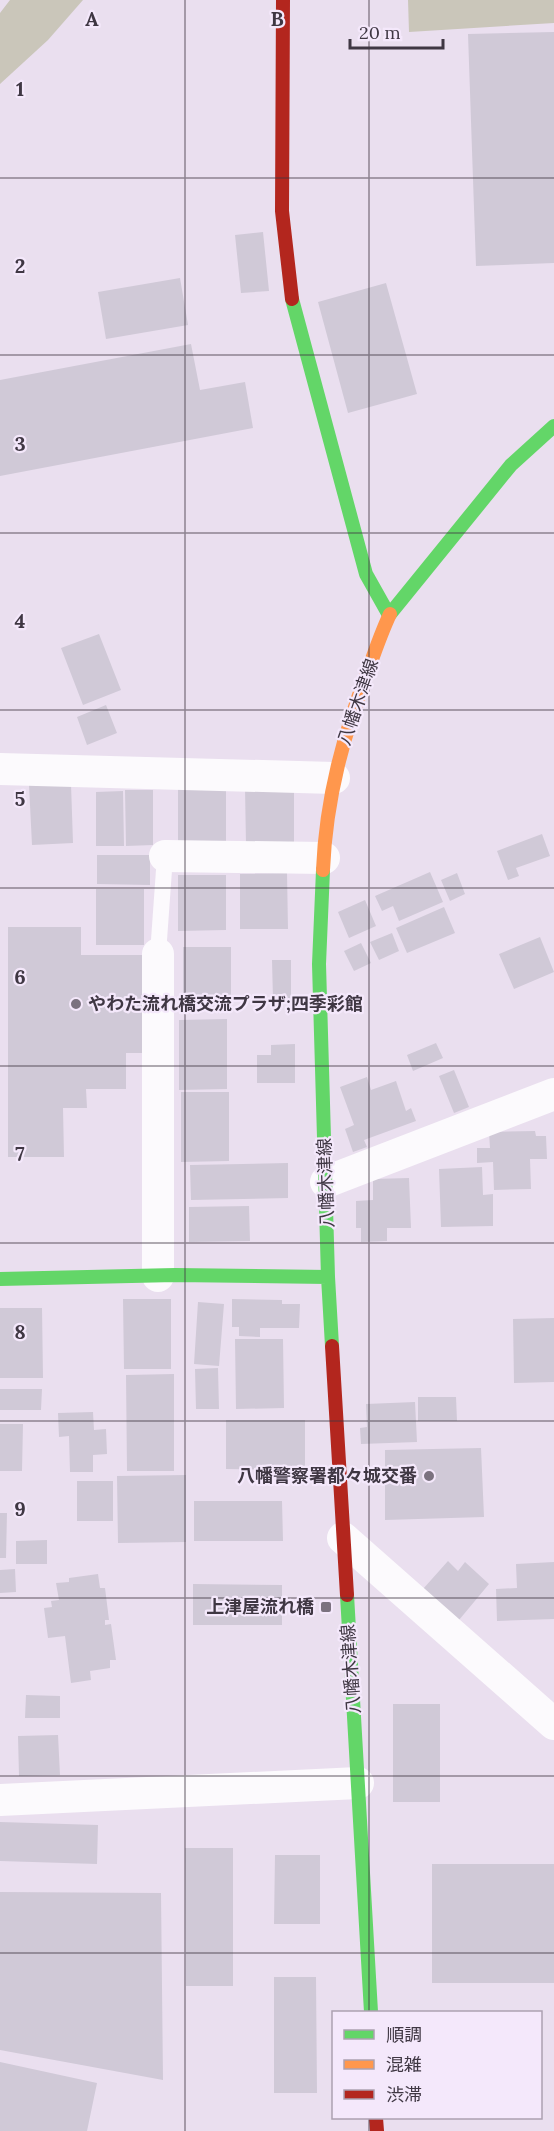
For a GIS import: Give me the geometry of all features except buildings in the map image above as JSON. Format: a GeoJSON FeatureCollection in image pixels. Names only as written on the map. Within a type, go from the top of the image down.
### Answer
{"type":"FeatureCollection","features":[{"type":"Feature","properties":{"kind":"main road"},"geometry":{"type":"LineString","coordinates":[[283,0],[282,211],[290,290],[366,574],[389,615]]}},
{"type":"Feature","properties":{"kind":"main road","name":"八幡木津線"},"geometry":{"type":"LineString","coordinates":[[370,2011],[328,1277],[319,964],[325,830],[334,778],[353,710],[389,615],[512,465],[554,426]]}},
{"type":"Feature","properties":{"kind":"main road"},"geometry":{"type":"LineString","coordinates":[[0,1279],[159,1276],[328,1277]]}},
{"type":"Feature","properties":{"kind":"street"},"geometry":{"type":"LineString","coordinates":[[0,769],[334,778]]}},
{"type":"Feature","properties":{"kind":"street"},"geometry":{"type":"LineString","coordinates":[[165,856],[324,858]]}},
{"type":"Feature","properties":{"kind":"street"},"geometry":{"type":"LineString","coordinates":[[158,954],[159,1276]]}},
{"type":"Feature","properties":{"kind":"street"},"geometry":{"type":"LineString","coordinates":[[326,1182],[554,1094]]}},
{"type":"Feature","properties":{"kind":"street"},"geometry":{"type":"LineString","coordinates":[[343,1538],[554,1724]]}},
{"type":"Feature","properties":{"kind":"street"},"geometry":{"type":"LineString","coordinates":[[0,1800],[358,1783]]}},
{"type":"Feature","properties":{"kind":"lane"},"geometry":{"type":"LineString","coordinates":[[158,954],[165,856]]}},
{"type":"Feature","properties":{"kind":"shaded area"},"geometry":{"type":"Polygon","coordinates":[[[10,0],[83,0],[48,40],[0,84],[0,13],[10,0]]]}},
{"type":"Feature","properties":{"kind":"shaded area"},"geometry":{"type":"Polygon","coordinates":[[[408,0],[554,0],[554,23],[409,32],[408,0]]]}},
{"type":"Feature","properties":{"kind":"traffic: fast"},"geometry":{"type":"LineString","coordinates":[[292,299],[366,574],[389,615]]}},
{"type":"Feature","properties":{"kind":"traffic: fast"},"geometry":{"type":"LineString","coordinates":[[390,614],[511,465],[554,426]]}},
{"type":"Feature","properties":{"kind":"traffic: fast"},"geometry":{"type":"LineString","coordinates":[[323,870],[319,964],[332,1346]]}},
{"type":"Feature","properties":{"kind":"traffic: fast"},"geometry":{"type":"LineString","coordinates":[[0,1279],[175,1275],[328,1277]]}},
{"type":"Feature","properties":{"kind":"traffic: fast"},"geometry":{"type":"LineString","coordinates":[[347,1595],[371,2011]]}},
{"type":"Feature","properties":{"kind":"traffic: slow"},"geometry":{"type":"LineString","coordinates":[[323,870],[332,791],[344,740],[390,614]]}},
{"type":"Feature","properties":{"kind":"traffic: jam"},"geometry":{"type":"LineString","coordinates":[[283,0],[282,211],[292,299]]}},
{"type":"Feature","properties":{"kind":"traffic: jam"},"geometry":{"type":"LineString","coordinates":[[332,1346],[347,1595]]}},
{"type":"Feature","properties":{"kind":"traffic: jam"},"geometry":{"type":"LineString","coordinates":[[376,2119],[377,2131]]}},
{"type":"Feature","properties":{"kind":"place","name":"やわた流れ橋交流プラザ;四季彩館"},"geometry":{"type":"Point","coordinates":[76,1004]}},
{"type":"Feature","properties":{"kind":"place","name":"八幡警察署都々城交番"},"geometry":{"type":"Point","coordinates":[429,1476]}},
{"type":"Feature","properties":{"kind":"place","name":"上津屋流れ橋"},"geometry":{"type":"Point","coordinates":[326,1607]}}]}
